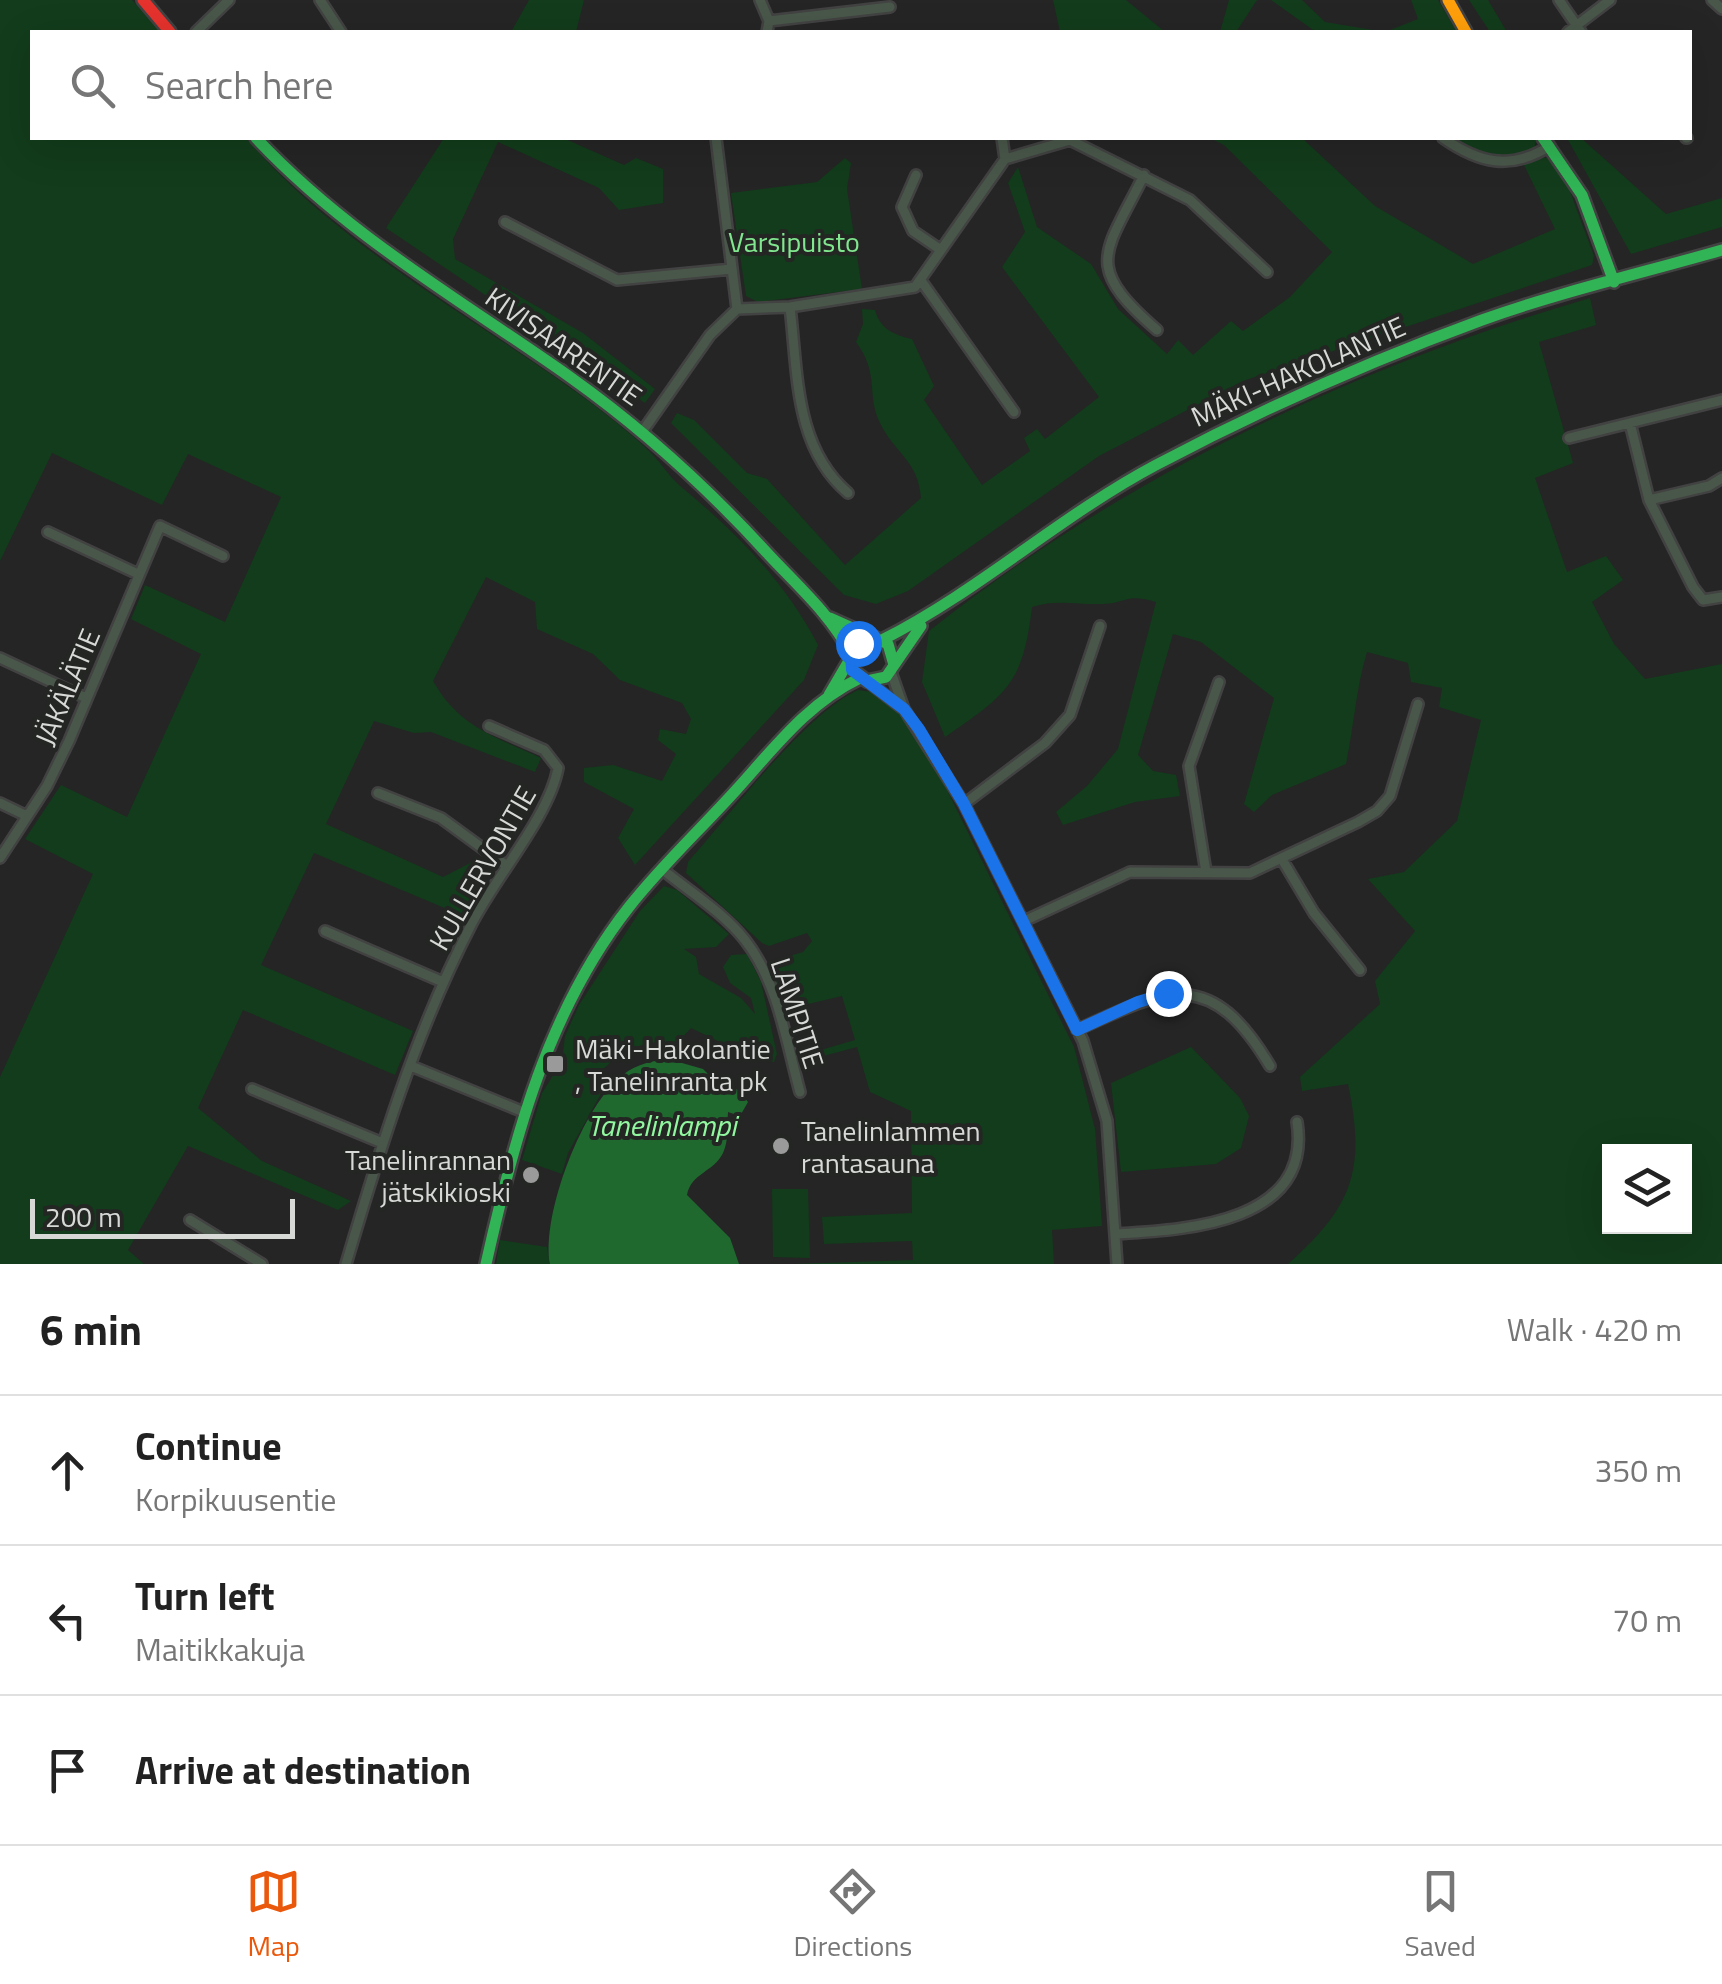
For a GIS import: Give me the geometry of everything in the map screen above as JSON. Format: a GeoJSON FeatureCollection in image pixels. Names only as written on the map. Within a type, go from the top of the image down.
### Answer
{"type":"FeatureCollection","features":[{"type":"Feature","properties":{"kind":"street"},"geometry":{"type":"LineString","coordinates":[[143,0],[168,30]]}},
{"type":"Feature","properties":{"kind":"street"},"geometry":{"type":"LineString","coordinates":[[198,30],[228,0]]}},
{"type":"Feature","properties":{"kind":"street"},"geometry":{"type":"LineString","coordinates":[[320,0],[340,30]]}},
{"type":"Feature","properties":{"kind":"street"},"geometry":{"type":"LineString","coordinates":[[760,0],[768,27],[890,7]]}},
{"type":"Feature","properties":{"kind":"street"},"geometry":{"type":"LineString","coordinates":[[1448,0],[1465,30]]}},
{"type":"Feature","properties":{"kind":"street"},"geometry":{"type":"LineString","coordinates":[[1559,0],[1574,30]]}},
{"type":"Feature","properties":{"kind":"street"},"geometry":{"type":"LineString","coordinates":[[1576,30],[1610,0]]}},
{"type":"Feature","properties":{"kind":"street"},"geometry":{"type":"LineString","coordinates":[[1712,0],[1722,9]]}},
{"type":"Feature","properties":{"kind":"street","name":"KIVISAARENTIE"},"geometry":{"type":"LineString","coordinates":[[258,140],[310,194],[372,244],[570,378],[642,432],[717,500],[826,616],[850,656]]}},
{"type":"Feature","properties":{"kind":"street"},"geometry":{"type":"LineString","coordinates":[[716,140],[736,309]]}},
{"type":"Feature","properties":{"kind":"street"},"geometry":{"type":"LineString","coordinates":[[1002,140],[1005,160]]}},
{"type":"Feature","properties":{"kind":"street"},"geometry":{"type":"LineString","coordinates":[[642,432],[710,334],[736,309],[790,307],[889,293],[922,282],[940,250],[1005,160],[1070,140],[1190,200],[1268,272]]}},
{"type":"Feature","properties":{"kind":"street"},"geometry":{"type":"LineString","coordinates":[[1447,140],[1486,162],[1524,159],[1547,142],[1582,195],[1614,282]]}},
{"type":"Feature","properties":{"kind":"street"},"geometry":{"type":"LineString","coordinates":[[916,174],[902,207],[913,231],[940,250]]}},
{"type":"Feature","properties":{"kind":"street"},"geometry":{"type":"LineString","coordinates":[[1144,174],[1106,249],[1107,275],[1121,298],[1157,330]]}},
{"type":"Feature","properties":{"kind":"street"},"geometry":{"type":"LineString","coordinates":[[505,222],[617,280],[732,269]]}},
{"type":"Feature","properties":{"kind":"street","name":"MÄKI-HAKOLANTIE"},"geometry":{"type":"LineString","coordinates":[[879,639],[931,615],[1081,510],[1227,427],[1423,341],[1722,250]]}},
{"type":"Feature","properties":{"kind":"street"},"geometry":{"type":"LineString","coordinates":[[922,282],[1014,412]]}},
{"type":"Feature","properties":{"kind":"street"},"geometry":{"type":"LineString","coordinates":[[790,307],[806,432],[828,475],[848,492]]}},
{"type":"Feature","properties":{"kind":"street"},"geometry":{"type":"LineString","coordinates":[[1569,438],[1722,400]]}},
{"type":"Feature","properties":{"kind":"street"},"geometry":{"type":"LineString","coordinates":[[1630,424],[1649,500],[1693,587],[1703,600],[1722,597]]}},
{"type":"Feature","properties":{"kind":"street"},"geometry":{"type":"LineString","coordinates":[[1649,500],[1709,486],[1722,478]]}},
{"type":"Feature","properties":{"kind":"street","name":"JÄKÄLÄTIE"},"geometry":{"type":"LineString","coordinates":[[0,858],[47,786],[160,526],[223,556]]}},
{"type":"Feature","properties":{"kind":"street"},"geometry":{"type":"LineString","coordinates":[[48,532],[138,574]]}},
{"type":"Feature","properties":{"kind":"street","name":"MÄKI-HAKOLANTIE"},"geometry":{"type":"LineString","coordinates":[[892,668],[931,615]]}},
{"type":"Feature","properties":{"kind":"street","name":"KIVISAARENTIE"},"geometry":{"type":"LineString","coordinates":[[826,616],[879,639]]}},
{"type":"Feature","properties":{"kind":"street"},"geometry":{"type":"LineString","coordinates":[[964,804],[1045,744],[1070,716],[1100,626]]}},
{"type":"Feature","properties":{"kind":"street"},"geometry":{"type":"LineString","coordinates":[[486,1264],[526,1113],[583,976],[628,908],[779,742],[829,695],[863,639],[879,639],[892,650],[892,668],[904,709],[964,804],[1077,1030],[1098,1082],[1107,1120],[1117,1264]]}},
{"type":"Feature","properties":{"kind":"street"},"geometry":{"type":"LineString","coordinates":[[850,656],[864,680],[904,709]]}},
{"type":"Feature","properties":{"kind":"street"},"geometry":{"type":"LineString","coordinates":[[0,658],[86,698]]}},
{"type":"Feature","properties":{"kind":"street"},"geometry":{"type":"LineString","coordinates":[[829,695],[864,680],[880,680],[892,668]]}},
{"type":"Feature","properties":{"kind":"street"},"geometry":{"type":"LineString","coordinates":[[1206,872],[1189,766],[1219,682]]}},
{"type":"Feature","properties":{"kind":"street"},"geometry":{"type":"LineString","coordinates":[[1024,921],[1130,872],[1250,874],[1378,811],[1396,782],[1418,704]]}},
{"type":"Feature","properties":{"kind":"street","name":"KULLERVONTIE"},"geometry":{"type":"LineString","coordinates":[[346,1264],[380,1142],[443,982],[504,864],[553,796],[558,768],[544,750],[489,726]]}},
{"type":"Feature","properties":{"kind":"street"},"geometry":{"type":"LineString","coordinates":[[378,792],[441,818],[504,864]]}},
{"type":"Feature","properties":{"kind":"street"},"geometry":{"type":"LineString","coordinates":[[0,803],[27,816]]}},
{"type":"Feature","properties":{"kind":"street"},"geometry":{"type":"LineString","coordinates":[[1283,861],[1314,912],[1360,970]]}},
{"type":"Feature","properties":{"kind":"street","name":"LAMPITIE"},"geometry":{"type":"LineString","coordinates":[[662,870],[742,936],[758,958],[771,988],[800,1092]]}},
{"type":"Feature","properties":{"kind":"street"},"geometry":{"type":"LineString","coordinates":[[325,931],[443,982]]}},
{"type":"Feature","properties":{"kind":"street"},"geometry":{"type":"LineString","coordinates":[[1077,1030],[1157,994],[1200,997],[1220,1007],[1270,1066]]}},
{"type":"Feature","properties":{"kind":"street"},"geometry":{"type":"LineString","coordinates":[[411,1066],[526,1113]]}},
{"type":"Feature","properties":{"kind":"street"},"geometry":{"type":"LineString","coordinates":[[252,1089],[380,1142]]}},
{"type":"Feature","properties":{"kind":"street"},"geometry":{"type":"LineString","coordinates":[[1115,1234],[1201,1228],[1241,1216],[1286,1176],[1298,1146],[1297,1122]]}},
{"type":"Feature","properties":{"kind":"street"},"geometry":{"type":"LineString","coordinates":[[190,1220],[262,1264]]}},
{"type":"Feature","properties":{"kind":"green space"},"geometry":{"type":"Polygon","coordinates":[[[0,0],[132,0],[158,30],[30,30],[30,140],[248,140],[316,208],[354,239],[570,388],[639,441],[675,481],[757,558],[790,599],[818,645],[804,680],[635,865],[618,838],[634,809],[584,782],[584,768],[613,765],[662,781],[676,754],[658,740],[660,729],[686,734],[691,719],[682,703],[620,680],[593,654],[537,629],[535,602],[486,577],[433,681],[466,720],[541,758],[535,772],[431,732],[414,733],[374,721],[326,824],[443,877],[478,859],[494,867],[461,915],[314,853],[261,965],[413,1031],[395,1075],[243,1010],[198,1108],[262,1161],[351,1201],[338,1210],[188,1146],[128,1250],[144,1264],[0,1264],[0,1077],[93,874],[25,839],[61,785],[127,817],[201,654],[131,619],[145,585],[225,622],[281,497],[188,454],[162,505],[52,453],[0,561],[0,0]]]}},
{"type":"Feature","properties":{"kind":"green space"},"geometry":{"type":"Polygon","coordinates":[[[529,0],[584,0],[576,30],[512,30],[529,0]]]}},
{"type":"Feature","properties":{"kind":"green space"},"geometry":{"type":"Polygon","coordinates":[[[1053,0],[1126,0],[1163,30],[1060,30],[1053,0]]]}},
{"type":"Feature","properties":{"kind":"green space"},"geometry":{"type":"Polygon","coordinates":[[[1229,0],[1257,0],[1237,30],[1221,30],[1229,0]]]}},
{"type":"Feature","properties":{"kind":"green space"},"geometry":{"type":"Polygon","coordinates":[[[1271,0],[1302,0],[1325,22],[1373,30],[1313,30],[1271,0]]]}},
{"type":"Feature","properties":{"kind":"green space"},"geometry":{"type":"Polygon","coordinates":[[[1411,0],[1438,0],[1456,30],[1390,30],[1418,19],[1411,0]]]}},
{"type":"Feature","properties":{"kind":"green space"},"geometry":{"type":"Polygon","coordinates":[[[1469,0],[1488,0],[1506,30],[1489,30],[1469,0]]]}},
{"type":"Feature","properties":{"kind":"green space"},"geometry":{"type":"Polygon","coordinates":[[[443,140],[568,140],[624,165],[636,158],[663,169],[663,203],[619,210],[599,188],[498,142],[453,239],[455,259],[583,333],[655,389],[645,403],[386,228],[443,140]]]}},
{"type":"Feature","properties":{"kind":"green space"},"geometry":{"type":"Polygon","coordinates":[[[1214,140],[1304,140],[1375,206],[1473,264],[1555,229],[1524,165],[1534,158],[1547,158],[1565,178],[1594,256],[1592,265],[1243,381],[1099,456],[908,591],[876,604],[844,595],[671,423],[677,413],[694,420],[747,473],[767,479],[845,565],[921,498],[911,466],[886,434],[876,413],[868,364],[856,342],[863,324],[862,309],[875,310],[889,330],[912,339],[934,386],[924,400],[982,485],[1030,451],[1024,438],[1037,429],[1045,439],[1099,397],[1002,267],[1025,232],[1008,183],[1018,167],[1037,227],[1091,264],[1118,309],[1167,354],[1178,340],[1193,355],[1231,321],[1243,331],[1290,297],[1332,252],[1224,145],[1214,140]]]}},
{"type":"Feature","properties":{"kind":"green space"},"geometry":{"type":"Polygon","coordinates":[[[1458,140],[1536,141],[1534,149],[1512,154],[1475,150],[1458,140]]]}},
{"type":"Feature","properties":{"kind":"green space"},"geometry":{"type":"Polygon","coordinates":[[[1568,140],[1583,140],[1666,214],[1722,198],[1722,227],[1631,254],[1568,140]]]}},
{"type":"Feature","properties":{"kind":"green space","name":"Varsipuisto"},"geometry":{"type":"Polygon","coordinates":[[[845,158],[851,163],[847,189],[862,289],[758,302],[746,296],[731,193],[817,182],[845,158]]]}},
{"type":"Feature","properties":{"kind":"green space"},"geometry":{"type":"Polygon","coordinates":[[[1590,298],[1596,325],[1539,342],[1573,463],[1535,478],[1567,572],[1606,556],[1623,580],[1592,602],[1614,644],[1645,679],[1722,664],[1722,1264],[1288,1264],[1327,1224],[1349,1184],[1354,1163],[1348,1084],[1302,1091],[1300,1077],[1380,1004],[1375,981],[1415,931],[1368,879],[1404,872],[1457,821],[1481,720],[1439,707],[1442,688],[1411,682],[1408,663],[1367,652],[1346,764],[1272,795],[1254,812],[1244,804],[1274,698],[1201,642],[1173,634],[1138,755],[1153,771],[1176,775],[1180,796],[1135,802],[1063,825],[1056,812],[1087,786],[1118,749],[1156,602],[1132,598],[1103,604],[1032,607],[1023,654],[1008,685],[945,737],[922,682],[929,631],[1003,575],[1161,476],[1328,393],[1414,357],[1590,298]]]}},
{"type":"Feature","properties":{"kind":"green space"},"geometry":{"type":"Polygon","coordinates":[[[858,690],[872,692],[896,709],[916,737],[943,782],[1074,1047],[1095,1129],[1102,1226],[1052,1230],[1054,1264],[793,1264],[913,1260],[912,1241],[824,1244],[822,1217],[912,1213],[911,1111],[870,1092],[857,1047],[816,1058],[814,1052],[855,1040],[842,996],[783,1010],[771,972],[776,960],[803,952],[812,941],[807,933],[769,946],[762,943],[686,873],[688,862],[792,743],[837,702],[858,690]]]}},
{"type":"Feature","properties":{"kind":"green space","name":"Tanelinlampi"},"geometry":{"type":"Polygon","coordinates":[[[664,886],[677,890],[729,934],[716,947],[684,949],[696,957],[699,974],[741,998],[755,1014],[751,998],[730,983],[723,967],[731,955],[747,954],[761,982],[777,1054],[774,1062],[759,1061],[691,1028],[678,1042],[652,1043],[630,1050],[592,1081],[602,1092],[568,1153],[562,1174],[522,1160],[542,1093],[562,1061],[565,1036],[579,1005],[640,911],[664,886]]]}},
{"type":"Feature","properties":{"kind":"green space"},"geometry":{"type":"Polygon","coordinates":[[[1191,1047],[1240,1098],[1249,1116],[1241,1148],[1216,1164],[1121,1172],[1111,1083],[1191,1047]]]}},
{"type":"Feature","properties":{"kind":"green space"},"geometry":{"type":"Polygon","coordinates":[[[772,1189],[808,1189],[810,1258],[773,1257],[772,1189]]]}},
{"type":"Feature","properties":{"kind":"green space"},"geometry":{"type":"Polygon","coordinates":[[[500,1240],[547,1247],[550,1264],[496,1264],[500,1240]]]}},
{"type":"Feature","properties":{"kind":"water","name":"Tanelinlampi"},"geometry":{"type":"Polygon","coordinates":[[[668,1059],[703,1069],[728,1094],[737,1089],[748,1102],[740,1116],[728,1112],[723,1153],[693,1182],[687,1195],[730,1238],[739,1264],[550,1264],[552,1218],[559,1190],[594,1109],[624,1074],[668,1059]]]}},
{"type":"Feature","properties":{"kind":"traffic: fast"},"geometry":{"type":"LineString","coordinates":[[258,140],[367,236],[570,377],[649,439],[723,507],[802,590],[834,626],[851,654]]}},
{"type":"Feature","properties":{"kind":"traffic: fast"},"geometry":{"type":"LineString","coordinates":[[1544,140],[1582,195],[1614,282]]}},
{"type":"Feature","properties":{"kind":"traffic: fast"},"geometry":{"type":"LineString","coordinates":[[882,640],[952,599],[1121,485],[1276,405],[1482,320],[1722,250]]}},
{"type":"Feature","properties":{"kind":"traffic: fast"},"geometry":{"type":"LineString","coordinates":[[830,618],[888,644],[894,665]]}},
{"type":"Feature","properties":{"kind":"traffic: fast"},"geometry":{"type":"LineString","coordinates":[[876,638],[863,639],[851,654],[852,670],[867,681],[886,677],[921,626]]}},
{"type":"Feature","properties":{"kind":"traffic: fast"},"geometry":{"type":"LineString","coordinates":[[829,695],[850,659]]}},
{"type":"Feature","properties":{"kind":"traffic: fast"},"geometry":{"type":"LineString","coordinates":[[486,1264],[522,1123],[538,1077],[576,989],[601,947],[655,876],[793,727],[824,700],[860,678]]}},
{"type":"Feature","properties":{"kind":"traffic: slow"},"geometry":{"type":"LineString","coordinates":[[1448,0],[1465,30]]}},
{"type":"Feature","properties":{"kind":"traffic: jam"},"geometry":{"type":"LineString","coordinates":[[143,0],[168,30]]}},
{"type":"Feature","properties":{"kind":"place","name":"Mäki-Hakolantie , Tanelinranta pk"},"geometry":{"type":"Point","coordinates":[555,1064]}},
{"type":"Feature","properties":{"kind":"place","name":"Tanelinlammen rantasauna"},"geometry":{"type":"Point","coordinates":[781,1146]}},
{"type":"Feature","properties":{"kind":"place","name":"Tanelinrannan jätskikioski"},"geometry":{"type":"Point","coordinates":[531,1175]}},
{"type":"Feature","properties":{"kind":"route"},"geometry":{"type":"LineString","coordinates":[[858,643],[851,654],[852,670],[904,709],[919,729],[1006,882],[1077,1030],[1157,994],[1168,993]]}}]}
